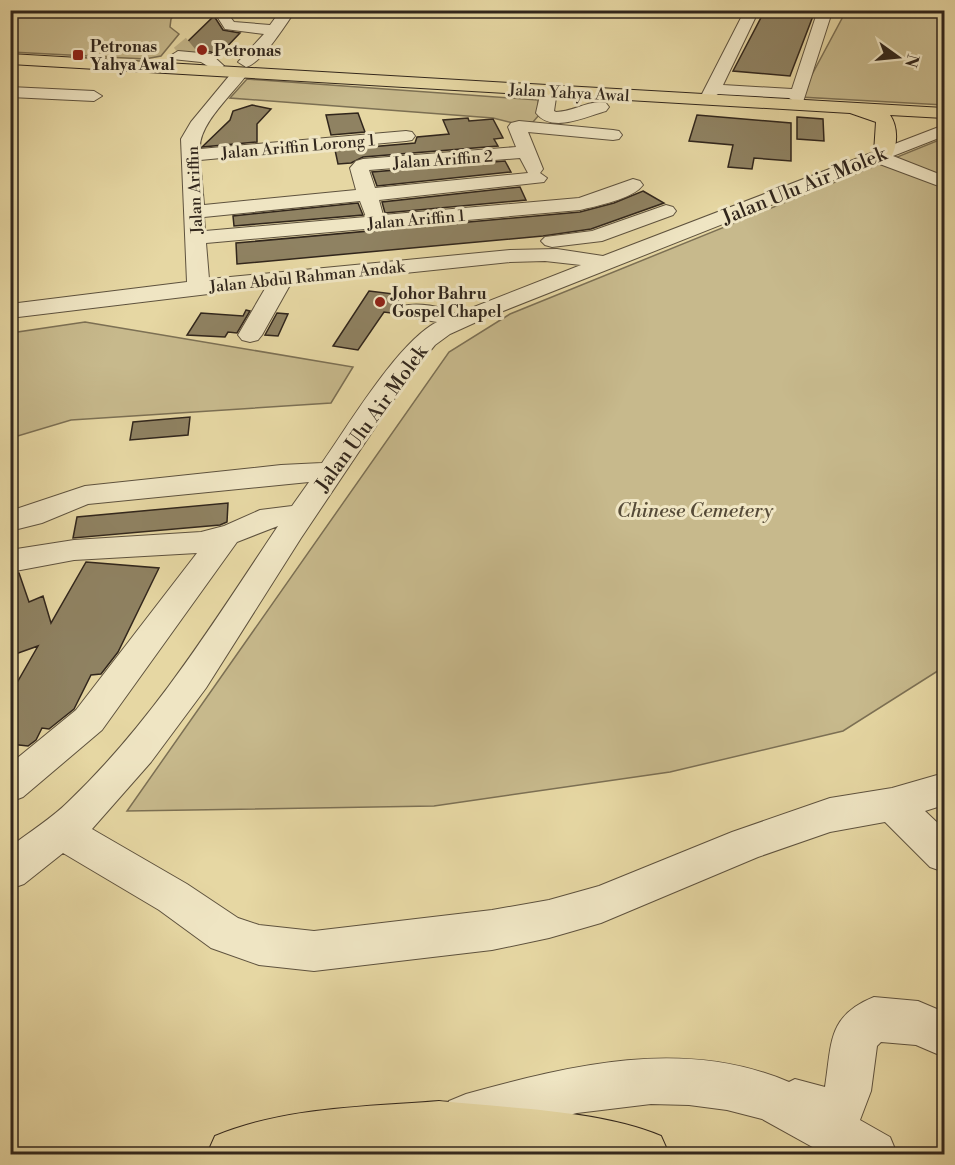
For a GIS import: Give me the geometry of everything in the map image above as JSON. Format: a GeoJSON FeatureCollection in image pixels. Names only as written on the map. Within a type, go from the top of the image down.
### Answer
{"type":"FeatureCollection","features":[{"type":"Feature","properties":{"kind":"main road","name":"Jalan Yahya Awal"},"geometry":{"type":"LineString","coordinates":[[10,59],[174,59],[799,93],[945,106]]}},
{"type":"Feature","properties":{"kind":"main road","name":"Jalan Yahya Awal"},"geometry":{"type":"LineString","coordinates":[[222,62],[549,91],[945,113]]}},
{"type":"Feature","properties":{"kind":"main road"},"geometry":{"type":"LineString","coordinates":[[851,108],[874,114],[886,122],[888,127],[880,154]]}},
{"type":"Feature","properties":{"kind":"main road"},"geometry":{"type":"LineString","coordinates":[[233,1155],[311,1136],[439,1126],[591,1143],[643,1155]]}},
{"type":"Feature","properties":{"kind":"street","name":"Jalan Ariffin"},"geometry":{"type":"LineString","coordinates":[[197,281],[190,139],[222,62],[274,30],[289,10]]}},
{"type":"Feature","properties":{"kind":"street"},"geometry":{"type":"LineString","coordinates":[[713,88],[752,10]]}},
{"type":"Feature","properties":{"kind":"street"},"geometry":{"type":"LineString","coordinates":[[799,93],[824,15],[818,10]]}},
{"type":"Feature","properties":{"kind":"street"},"geometry":{"type":"LineString","coordinates":[[913,10],[945,14]]}},
{"type":"Feature","properties":{"kind":"street"},"geometry":{"type":"LineString","coordinates":[[219,12],[230,26],[274,30]]}},
{"type":"Feature","properties":{"kind":"street"},"geometry":{"type":"LineString","coordinates":[[191,44],[222,62]]}},
{"type":"Feature","properties":{"kind":"street"},"geometry":{"type":"LineString","coordinates":[[549,91],[545,112],[554,117],[564,117],[600,107]]}},
{"type":"Feature","properties":{"kind":"street"},"geometry":{"type":"LineString","coordinates":[[10,92],[94,96]]}},
{"type":"Feature","properties":{"kind":"street","name":"Jalan Yahya Awal"},"geometry":{"type":"LineString","coordinates":[[547,207],[517,128],[519,126],[613,135]]}},
{"type":"Feature","properties":{"kind":"street","name":"Jalan Ulu Air Molek"},"geometry":{"type":"LineString","coordinates":[[10,871],[81,815],[138,751],[194,679],[399,372],[426,340],[465,319],[603,263],[945,130]]}},
{"type":"Feature","properties":{"kind":"street","name":"Jalan Ariffin Lorong 1"},"geometry":{"type":"LineString","coordinates":[[190,155],[406,136]]}},
{"type":"Feature","properties":{"kind":"street","name":"Jalan Ariffin 2"},"geometry":{"type":"LineString","coordinates":[[368,195],[359,168],[363,165],[527,152]]}},
{"type":"Feature","properties":{"kind":"street"},"geometry":{"type":"LineString","coordinates":[[880,154],[945,182]]}},
{"type":"Feature","properties":{"kind":"street"},"geometry":{"type":"LineString","coordinates":[[194,212],[537,178]]}},
{"type":"Feature","properties":{"kind":"street","name":"Jalan Ariffin 1"},"geometry":{"type":"LineString","coordinates":[[196,238],[547,207],[590,201],[609,196],[633,185]]}},
{"type":"Feature","properties":{"kind":"street"},"geometry":{"type":"LineString","coordinates":[[368,195],[386,256]]}},
{"type":"Feature","properties":{"kind":"street"},"geometry":{"type":"LineString","coordinates":[[197,281],[386,256],[595,237],[666,211]]}},
{"type":"Feature","properties":{"kind":"street","name":"Jalan Abdul Rahman Andak"},"geometry":{"type":"LineString","coordinates":[[10,311],[197,281],[282,278],[548,254],[603,263]]}},
{"type":"Feature","properties":{"kind":"street"},"geometry":{"type":"LineString","coordinates":[[410,310],[465,319],[492,294],[492,283],[474,270],[440,262]]}},
{"type":"Feature","properties":{"kind":"street"},"geometry":{"type":"LineString","coordinates":[[250,335],[282,278]]}},
{"type":"Feature","properties":{"kind":"street"},"geometry":{"type":"LineString","coordinates":[[10,521],[36,517],[60,504],[85,495],[270,475],[331,472]]}},
{"type":"Feature","properties":{"kind":"street"},"geometry":{"type":"LineString","coordinates":[[10,561],[74,550],[201,542],[226,536],[270,517],[302,515]]}},
{"type":"Feature","properties":{"kind":"street"},"geometry":{"type":"LineString","coordinates":[[10,786],[89,720],[226,536]]}},
{"type":"Feature","properties":{"kind":"street"},"geometry":{"type":"LineString","coordinates":[[62,832],[173,897],[226,934],[259,945],[314,951],[492,930],[549,920],[602,903],[746,844],[830,815],[892,804],[945,789]]}},
{"type":"Feature","properties":{"kind":"street"},"geometry":{"type":"LineString","coordinates":[[892,804],[945,854]]}},
{"type":"Feature","properties":{"kind":"street"},"geometry":{"type":"LineString","coordinates":[[439,1126],[546,1096],[604,1085],[650,1080],[682,1080],[727,1087],[826,1111],[841,1108],[848,1091],[856,1034],[874,1019],[918,1023],[945,1035]]}},
{"type":"Feature","properties":{"kind":"street"},"geometry":{"type":"LineString","coordinates":[[767,1097],[873,1155]]}},
{"type":"Feature","properties":{"kind":"green space"},"geometry":{"type":"Polygon","coordinates":[[[11,10],[178,11],[171,19],[170,27],[179,34],[161,56],[145,59],[11,52],[11,10]]]}},
{"type":"Feature","properties":{"kind":"green space"},"geometry":{"type":"Polygon","coordinates":[[[897,10],[944,15],[944,105],[800,97],[846,11],[897,10]]]}},
{"type":"Feature","properties":{"kind":"green space"},"geometry":{"type":"Polygon","coordinates":[[[247,79],[538,100],[539,115],[533,122],[513,123],[493,118],[230,98],[247,79]]]}},
{"type":"Feature","properties":{"kind":"green space","name":"Chinese Cemetery"},"geometry":{"type":"Polygon","coordinates":[[[944,138],[944,667],[843,731],[670,772],[434,806],[127,811],[449,352],[510,314],[944,138]]]}},
{"type":"Feature","properties":{"kind":"green space"},"geometry":{"type":"Polygon","coordinates":[[[85,322],[353,367],[331,403],[71,420],[11,438],[11,333],[85,322]]]}},
{"type":"Feature","properties":{"kind":"building"},"geometry":{"type":"Polygon","coordinates":[[[765,10],[809,10],[813,16],[790,76],[733,71],[765,10]]]}},
{"type":"Feature","properties":{"kind":"building"},"geometry":{"type":"Polygon","coordinates":[[[214,16],[223,30],[240,33],[218,56],[211,52],[180,49],[214,16]]]}},
{"type":"Feature","properties":{"kind":"building"},"geometry":{"type":"Polygon","coordinates":[[[252,105],[271,109],[257,124],[257,142],[202,147],[230,120],[233,111],[252,105]]]}},
{"type":"Feature","properties":{"kind":"building"},"geometry":{"type":"Polygon","coordinates":[[[358,113],[365,132],[331,135],[326,115],[358,113]]]}},
{"type":"Feature","properties":{"kind":"building"},"geometry":{"type":"Polygon","coordinates":[[[697,115],[791,123],[791,161],[754,158],[752,169],[728,167],[733,145],[689,141],[697,115]]]}},
{"type":"Feature","properties":{"kind":"building"},"geometry":{"type":"Polygon","coordinates":[[[797,117],[823,119],[824,141],[797,139],[797,117]]]}},
{"type":"Feature","properties":{"kind":"building"},"geometry":{"type":"Polygon","coordinates":[[[468,118],[469,121],[493,119],[503,138],[494,139],[498,146],[363,157],[351,163],[338,164],[335,150],[415,143],[417,137],[449,134],[443,120],[468,118]]]}},
{"type":"Feature","properties":{"kind":"building"},"geometry":{"type":"Polygon","coordinates":[[[505,161],[511,172],[377,186],[372,172],[505,161]]]}},
{"type":"Feature","properties":{"kind":"building"},"geometry":{"type":"Polygon","coordinates":[[[520,187],[526,200],[385,213],[382,202],[520,187]]]}},
{"type":"Feature","properties":{"kind":"building"},"geometry":{"type":"Polygon","coordinates":[[[643,191],[664,203],[591,229],[543,236],[237,264],[236,243],[580,212],[614,203],[643,191]]]}},
{"type":"Feature","properties":{"kind":"building"},"geometry":{"type":"Polygon","coordinates":[[[358,203],[363,215],[234,226],[233,216],[358,203]]]}},
{"type":"Feature","properties":{"kind":"building"},"geometry":{"type":"Polygon","coordinates":[[[369,291],[402,295],[391,313],[384,312],[358,350],[333,346],[369,291]]]}},
{"type":"Feature","properties":{"kind":"building"},"geometry":{"type":"Polygon","coordinates":[[[246,310],[250,311],[237,333],[228,332],[225,337],[187,335],[201,313],[243,316],[246,310]]]}},
{"type":"Feature","properties":{"kind":"building"},"geometry":{"type":"Polygon","coordinates":[[[277,313],[288,314],[278,336],[265,335],[277,313]]]}},
{"type":"Feature","properties":{"kind":"building"},"geometry":{"type":"Polygon","coordinates":[[[190,417],[188,435],[130,440],[133,422],[190,417]]]}},
{"type":"Feature","properties":{"kind":"building"},"geometry":{"type":"Polygon","coordinates":[[[228,503],[227,522],[220,525],[73,538],[77,517],[228,503]]]}},
{"type":"Feature","properties":{"kind":"building"},"geometry":{"type":"Polygon","coordinates":[[[86,562],[159,568],[118,652],[101,674],[91,675],[74,709],[49,729],[42,728],[36,740],[28,746],[10,744],[10,695],[38,646],[10,656],[10,574],[19,573],[29,602],[43,596],[51,623],[86,562]]]}},
{"type":"Feature","properties":{"kind":"tunnel"},"geometry":{"type":"LineString","coordinates":[[179,54],[191,44]]}},
{"type":"Feature","properties":{"kind":"place","name":"Petronas"},"geometry":{"type":"Point","coordinates":[202,50]}},
{"type":"Feature","properties":{"kind":"place","name":"Petronas Yahya Awal"},"geometry":{"type":"Point","coordinates":[78,55]}},
{"type":"Feature","properties":{"kind":"place","name":"Johor Bahru Gospel Chapel"},"geometry":{"type":"Point","coordinates":[380,302]}}]}
